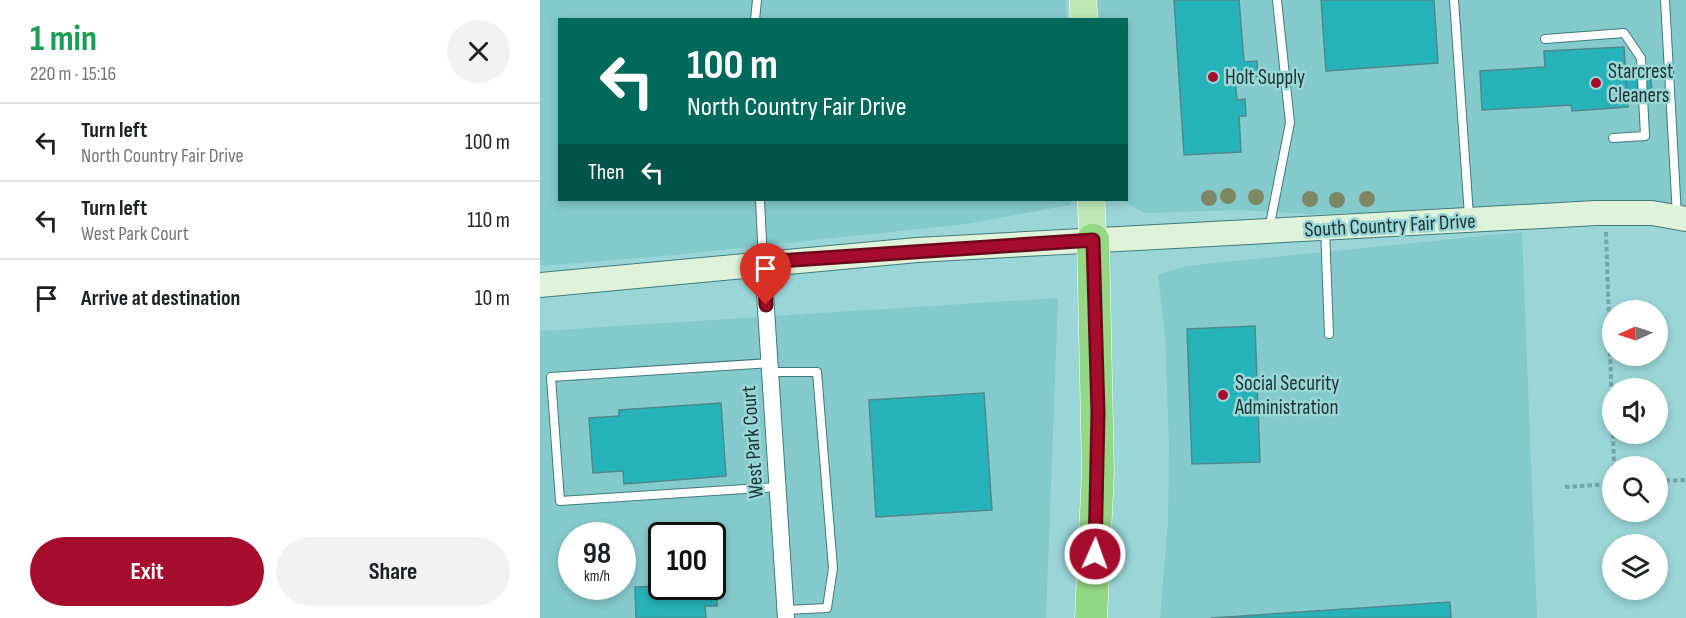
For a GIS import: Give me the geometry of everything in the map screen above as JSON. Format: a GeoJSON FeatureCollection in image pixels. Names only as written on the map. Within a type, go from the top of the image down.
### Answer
{"type":"FeatureCollection","features":[{"type":"Feature","properties":{"kind":"highway"},"geometry":{"type":"LineString","coordinates":[[1091,618],[1098,472],[1093,240]]}},
{"type":"Feature","properties":{"kind":"main road"},"geometry":{"type":"LineString","coordinates":[[1083,0],[1084,18]]}},
{"type":"Feature","properties":{"kind":"main road"},"geometry":{"type":"LineString","coordinates":[[1091,201],[1093,240]]}},
{"type":"Feature","properties":{"kind":"street","name":"South Country Fair Drive"},"geometry":{"type":"LineString","coordinates":[[540,285],[763,262],[1093,240],[1605,213],[1652,213],[1682,218]]}},
{"type":"Feature","properties":{"kind":"street","name":"West Park Court"},"geometry":{"type":"LineString","coordinates":[[763,262],[785,614]]}},
{"type":"Feature","properties":{"kind":"lane"},"geometry":{"type":"LineString","coordinates":[[754,18],[757,0]]}},
{"type":"Feature","properties":{"kind":"lane"},"geometry":{"type":"LineString","coordinates":[[1268,232],[1290,123],[1277,0]]}},
{"type":"Feature","properties":{"kind":"lane"},"geometry":{"type":"LineString","coordinates":[[1454,0],[1470,220]]}},
{"type":"Feature","properties":{"kind":"lane"},"geometry":{"type":"LineString","coordinates":[[1665,0],[1682,218]]}},
{"type":"Feature","properties":{"kind":"lane"},"geometry":{"type":"LineString","coordinates":[[1545,39],[1624,33],[1641,58],[1645,136],[1613,138]]}},
{"type":"Feature","properties":{"kind":"lane"},"geometry":{"type":"LineString","coordinates":[[760,201],[763,262]]}},
{"type":"Feature","properties":{"kind":"lane"},"geometry":{"type":"LineString","coordinates":[[1325,228],[1329,334]]}},
{"type":"Feature","properties":{"kind":"lane"},"geometry":{"type":"LineString","coordinates":[[777,487],[560,501],[551,377],[770,367],[817,372],[833,568],[827,608],[785,614]]}},
{"type":"Feature","properties":{"kind":"path"},"geometry":{"type":"LineString","coordinates":[[1605,213],[1611,378]]}},
{"type":"Feature","properties":{"kind":"path"},"geometry":{"type":"LineString","coordinates":[[1668,481],[1686,480]]}},
{"type":"Feature","properties":{"kind":"path"},"geometry":{"type":"LineString","coordinates":[[1564,487],[1602,485]]}},
{"type":"Feature","properties":{"kind":"shaded area"},"geometry":{"type":"Polygon","coordinates":[[[540,0],[1066,0],[1067,18],[558,18],[558,201],[1070,201],[1070,205],[966,224],[664,256],[540,266],[540,0]]]}},
{"type":"Feature","properties":{"kind":"shaded area"},"geometry":{"type":"Polygon","coordinates":[[[1096,0],[1686,0],[1686,206],[1310,214],[1240,210],[1144,213],[1124,201],[1128,201],[1128,18],[1097,18],[1096,0]]]}},
{"type":"Feature","properties":{"kind":"shaded area"},"geometry":{"type":"Polygon","coordinates":[[[1522,232],[1537,618],[1160,618],[1168,522],[1169,444],[1165,333],[1158,275],[1186,266],[1522,232]]]}},
{"type":"Feature","properties":{"kind":"shaded area"},"geometry":{"type":"Polygon","coordinates":[[[1058,298],[1046,618],[540,618],[540,331],[1058,298]]]}},
{"type":"Feature","properties":{"kind":"building","name":"Holt Supply"},"geometry":{"type":"Polygon","coordinates":[[[1174,0],[1239,0],[1244,62],[1257,61],[1258,76],[1235,78],[1237,100],[1245,99],[1246,116],[1239,116],[1241,152],[1184,155],[1174,0]]]}},
{"type":"Feature","properties":{"kind":"building"},"geometry":{"type":"Polygon","coordinates":[[[1321,0],[1434,0],[1438,63],[1326,71],[1321,0]]]}},
{"type":"Feature","properties":{"kind":"building"},"geometry":{"type":"Polygon","coordinates":[[[1624,47],[1628,107],[1572,111],[1571,105],[1482,110],[1480,71],[1545,67],[1544,51],[1624,47]]]}},
{"type":"Feature","properties":{"kind":"building"},"geometry":{"type":"Polygon","coordinates":[[[1650,71],[1652,91],[1627,93],[1626,73],[1650,71]]]}},
{"type":"Feature","properties":{"kind":"building","name":"Social Security Administration"},"geometry":{"type":"Polygon","coordinates":[[[1255,326],[1260,462],[1192,464],[1187,329],[1255,326]]]}},
{"type":"Feature","properties":{"kind":"building"},"geometry":{"type":"Polygon","coordinates":[[[984,393],[992,510],[876,517],[869,400],[984,393]]]}},
{"type":"Feature","properties":{"kind":"building"},"geometry":{"type":"Polygon","coordinates":[[[721,403],[726,476],[624,484],[623,471],[593,473],[589,418],[619,416],[619,410],[721,403]]]}},
{"type":"Feature","properties":{"kind":"building"},"geometry":{"type":"Polygon","coordinates":[[[636,587],[648,587],[648,600],[717,600],[717,606],[705,606],[706,618],[636,618],[636,587]]]}},
{"type":"Feature","properties":{"kind":"building"},"geometry":{"type":"Polygon","coordinates":[[[1450,602],[1451,618],[1211,618],[1450,602]]]}},
{"type":"Feature","properties":{"kind":"place","name":"Holt Supply"},"geometry":{"type":"Point","coordinates":[1213,77]}},
{"type":"Feature","properties":{"kind":"place","name":"Starcrest Cleaners"},"geometry":{"type":"Point","coordinates":[1596,83]}},
{"type":"Feature","properties":{"kind":"place","name":"Social Security Administration"},"geometry":{"type":"Point","coordinates":[1223,395]}},
{"type":"Feature","properties":{"kind":"route"},"geometry":{"type":"LineString","coordinates":[[766,305],[763,262],[1093,240],[1098,413],[1095,554]]}}]}
